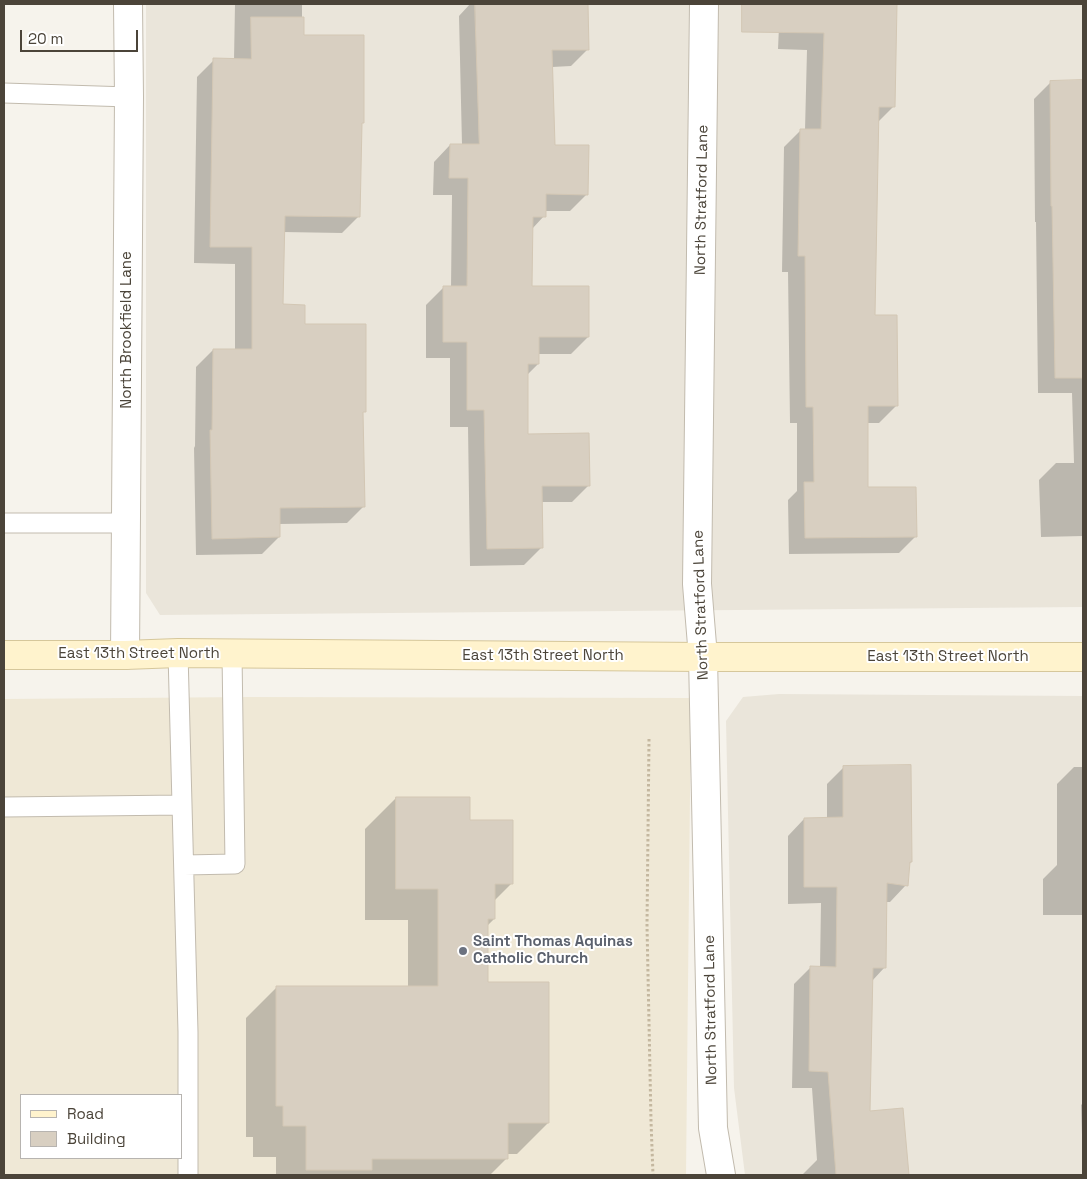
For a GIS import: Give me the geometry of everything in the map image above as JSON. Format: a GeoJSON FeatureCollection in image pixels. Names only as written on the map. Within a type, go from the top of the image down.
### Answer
{"type":"FeatureCollection","features":[{"type":"Feature","properties":{"kind":"main road","name":"East 13th Street North"},"geometry":{"type":"LineString","coordinates":[[4,655],[178,653],[704,657],[1083,657]]}},
{"type":"Feature","properties":{"kind":"street","name":"North Brookfield Lane"},"geometry":{"type":"LineString","coordinates":[[125,655],[128,4]]}},
{"type":"Feature","properties":{"kind":"street","name":"North Stratford Lane"},"geometry":{"type":"LineString","coordinates":[[704,4],[697,584],[704,657],[713,1128],[721,1175]]}},
{"type":"Feature","properties":{"kind":"lane"},"geometry":{"type":"LineString","coordinates":[[4,93],[129,97]]}},
{"type":"Feature","properties":{"kind":"lane"},"geometry":{"type":"LineString","coordinates":[[4,523],[126,523]]}},
{"type":"Feature","properties":{"kind":"lane"},"geometry":{"type":"LineString","coordinates":[[178,653],[188,1032],[188,1175]]}},
{"type":"Feature","properties":{"kind":"lane"},"geometry":{"type":"LineString","coordinates":[[184,865],[236,864],[232,654]]}},
{"type":"Feature","properties":{"kind":"lane"},"geometry":{"type":"LineString","coordinates":[[4,807],[182,805]]}},
{"type":"Feature","properties":{"kind":"path"},"geometry":{"type":"LineString","coordinates":[[649,739],[647,925],[653,1175]]}},
{"type":"Feature","properties":{"kind":"shaded area"},"geometry":{"type":"Polygon","coordinates":[[[146,4],[1083,4],[1083,607],[160,615],[146,593],[146,4]]]}},
{"type":"Feature","properties":{"kind":"shaded area"},"geometry":{"type":"Polygon","coordinates":[[[779,694],[1083,696],[1083,1175],[745,1175],[734,1088],[726,721],[743,697],[779,694]]]}},
{"type":"Feature","properties":{"kind":"shaded area"},"geometry":{"type":"Polygon","coordinates":[[[249,697],[691,698],[686,1175],[4,1175],[4,699],[249,697]]]}},
{"type":"Feature","properties":{"kind":"building"},"geometry":{"type":"Polygon","coordinates":[[[475,4],[588,4],[589,50],[552,50],[555,145],[589,145],[588,195],[546,194],[546,217],[533,217],[532,286],[589,286],[589,337],[539,337],[539,364],[528,364],[528,434],[589,433],[590,486],[542,486],[543,548],[487,549],[484,410],[467,410],[467,342],[443,342],[443,286],[467,286],[468,178],[449,178],[450,144],[479,144],[475,4]]]}},
{"type":"Feature","properties":{"kind":"building"},"geometry":{"type":"Polygon","coordinates":[[[742,4],[897,4],[895,107],[879,107],[875,315],[897,315],[898,406],[868,406],[868,487],[916,487],[917,537],[805,538],[804,482],[814,482],[813,407],[806,407],[805,256],[798,256],[800,129],[821,129],[824,33],[742,32],[742,4]]]}},
{"type":"Feature","properties":{"kind":"building"},"geometry":{"type":"Polygon","coordinates":[[[251,17],[304,17],[304,35],[364,35],[364,123],[362,123],[360,217],[285,216],[283,304],[305,305],[305,324],[366,324],[366,412],[363,412],[365,507],[280,508],[280,537],[212,539],[210,430],[212,430],[213,349],[252,349],[252,247],[210,247],[213,58],[251,59],[251,17]]]}},
{"type":"Feature","properties":{"kind":"building"},"geometry":{"type":"Polygon","coordinates":[[[1083,80],[1083,378],[1055,378],[1050,81],[1083,80]]]}},
{"type":"Feature","properties":{"kind":"building"},"geometry":{"type":"Polygon","coordinates":[[[911,765],[912,862],[910,862],[908,886],[887,883],[886,968],[873,968],[870,1111],[903,1108],[909,1175],[836,1175],[828,1072],[809,1071],[810,966],[836,967],[837,887],[804,887],[804,818],[843,817],[843,766],[911,765]]]}},
{"type":"Feature","properties":{"kind":"building","name":"Saint Thomas Aquinas Catholic Church"},"geometry":{"type":"Polygon","coordinates":[[[396,797],[470,797],[470,820],[513,820],[513,884],[495,884],[495,919],[488,919],[488,982],[549,982],[549,1123],[508,1123],[508,1159],[372,1159],[372,1170],[306,1170],[306,1126],[283,1126],[283,1106],[276,1106],[276,986],[438,986],[438,889],[396,889],[396,797]]]}},
{"type":"Feature","properties":{"kind":"place","name":"Saint Thomas Aquinas Catholic Church"},"geometry":{"type":"Point","coordinates":[463,951]}}]}
